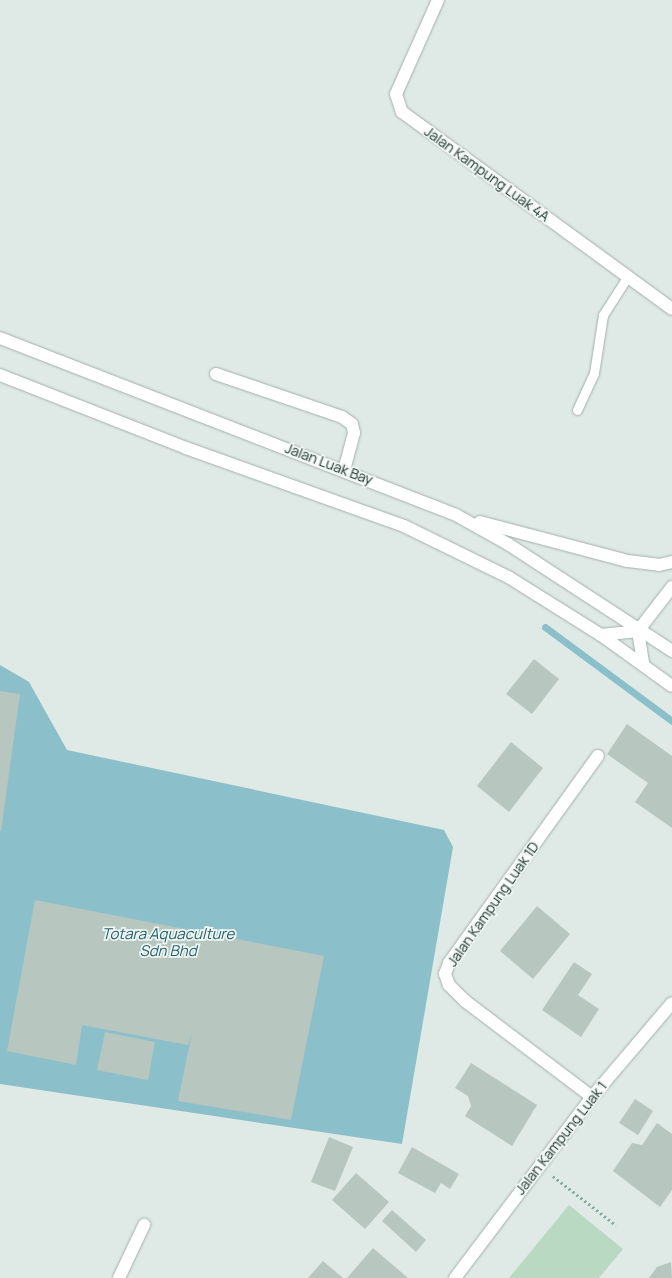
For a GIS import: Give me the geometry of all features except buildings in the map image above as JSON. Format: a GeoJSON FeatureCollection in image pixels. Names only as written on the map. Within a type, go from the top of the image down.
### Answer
{"type":"FeatureCollection","features":[{"type":"Feature","properties":{"kind":"street","name":"Jalan Kampung Luak 4A"},"geometry":{"type":"LineString","coordinates":[[438,0],[396,94],[396,105],[402,112],[628,276],[670,303]]}},
{"type":"Feature","properties":{"kind":"street","name":"Jalan Luak Bay"},"geometry":{"type":"LineString","coordinates":[[0,338],[344,470],[456,515],[508,544],[638,631],[672,651]]}},
{"type":"Feature","properties":{"kind":"street"},"geometry":{"type":"LineString","coordinates":[[216,374],[342,417],[352,424],[354,433],[344,470]]}},
{"type":"Feature","properties":{"kind":"street"},"geometry":{"type":"LineString","coordinates":[[0,375],[186,448],[404,526],[510,578],[601,635],[672,686]]}},
{"type":"Feature","properties":{"kind":"street"},"geometry":{"type":"LineString","coordinates":[[456,515],[628,560],[659,565],[672,562]]}},
{"type":"Feature","properties":{"kind":"street"},"geometry":{"type":"LineString","coordinates":[[643,664],[638,631],[672,586]]}},
{"type":"Feature","properties":{"kind":"street"},"geometry":{"type":"LineString","coordinates":[[601,635],[638,631]]}},
{"type":"Feature","properties":{"kind":"street","name":"Jalan Kampung Luak 1D"},"geometry":{"type":"LineString","coordinates":[[592,1097],[465,1000],[449,985],[445,974],[449,963],[598,756]]}},
{"type":"Feature","properties":{"kind":"street","name":"Jalan Kampung Luak 1"},"geometry":{"type":"LineString","coordinates":[[456,1278],[592,1097],[672,1003]]}},
{"type":"Feature","properties":{"kind":"street"},"geometry":{"type":"LineString","coordinates":[[119,1278],[144,1225]]}},
{"type":"Feature","properties":{"kind":"lane"},"geometry":{"type":"LineString","coordinates":[[576,410],[594,372],[603,315],[628,276]]}},
{"type":"Feature","properties":{"kind":"path"},"geometry":{"type":"LineString","coordinates":[[540,1166],[616,1225]]}},
{"type":"Feature","properties":{"kind":"green space"},"geometry":{"type":"Polygon","coordinates":[[[569,1205],[623,1249],[599,1278],[509,1278],[569,1205]]]}},
{"type":"Feature","properties":{"kind":"water","name":"Totara Aquaculture Sdn Bhd"},"geometry":{"type":"Polygon","coordinates":[[[0,665],[29,682],[67,750],[444,830],[453,847],[402,1144],[0,1084],[0,665]]]}},
{"type":"Feature","properties":{"kind":"waterway"},"geometry":{"type":"LineString","coordinates":[[545,627],[672,721]]}}]}
